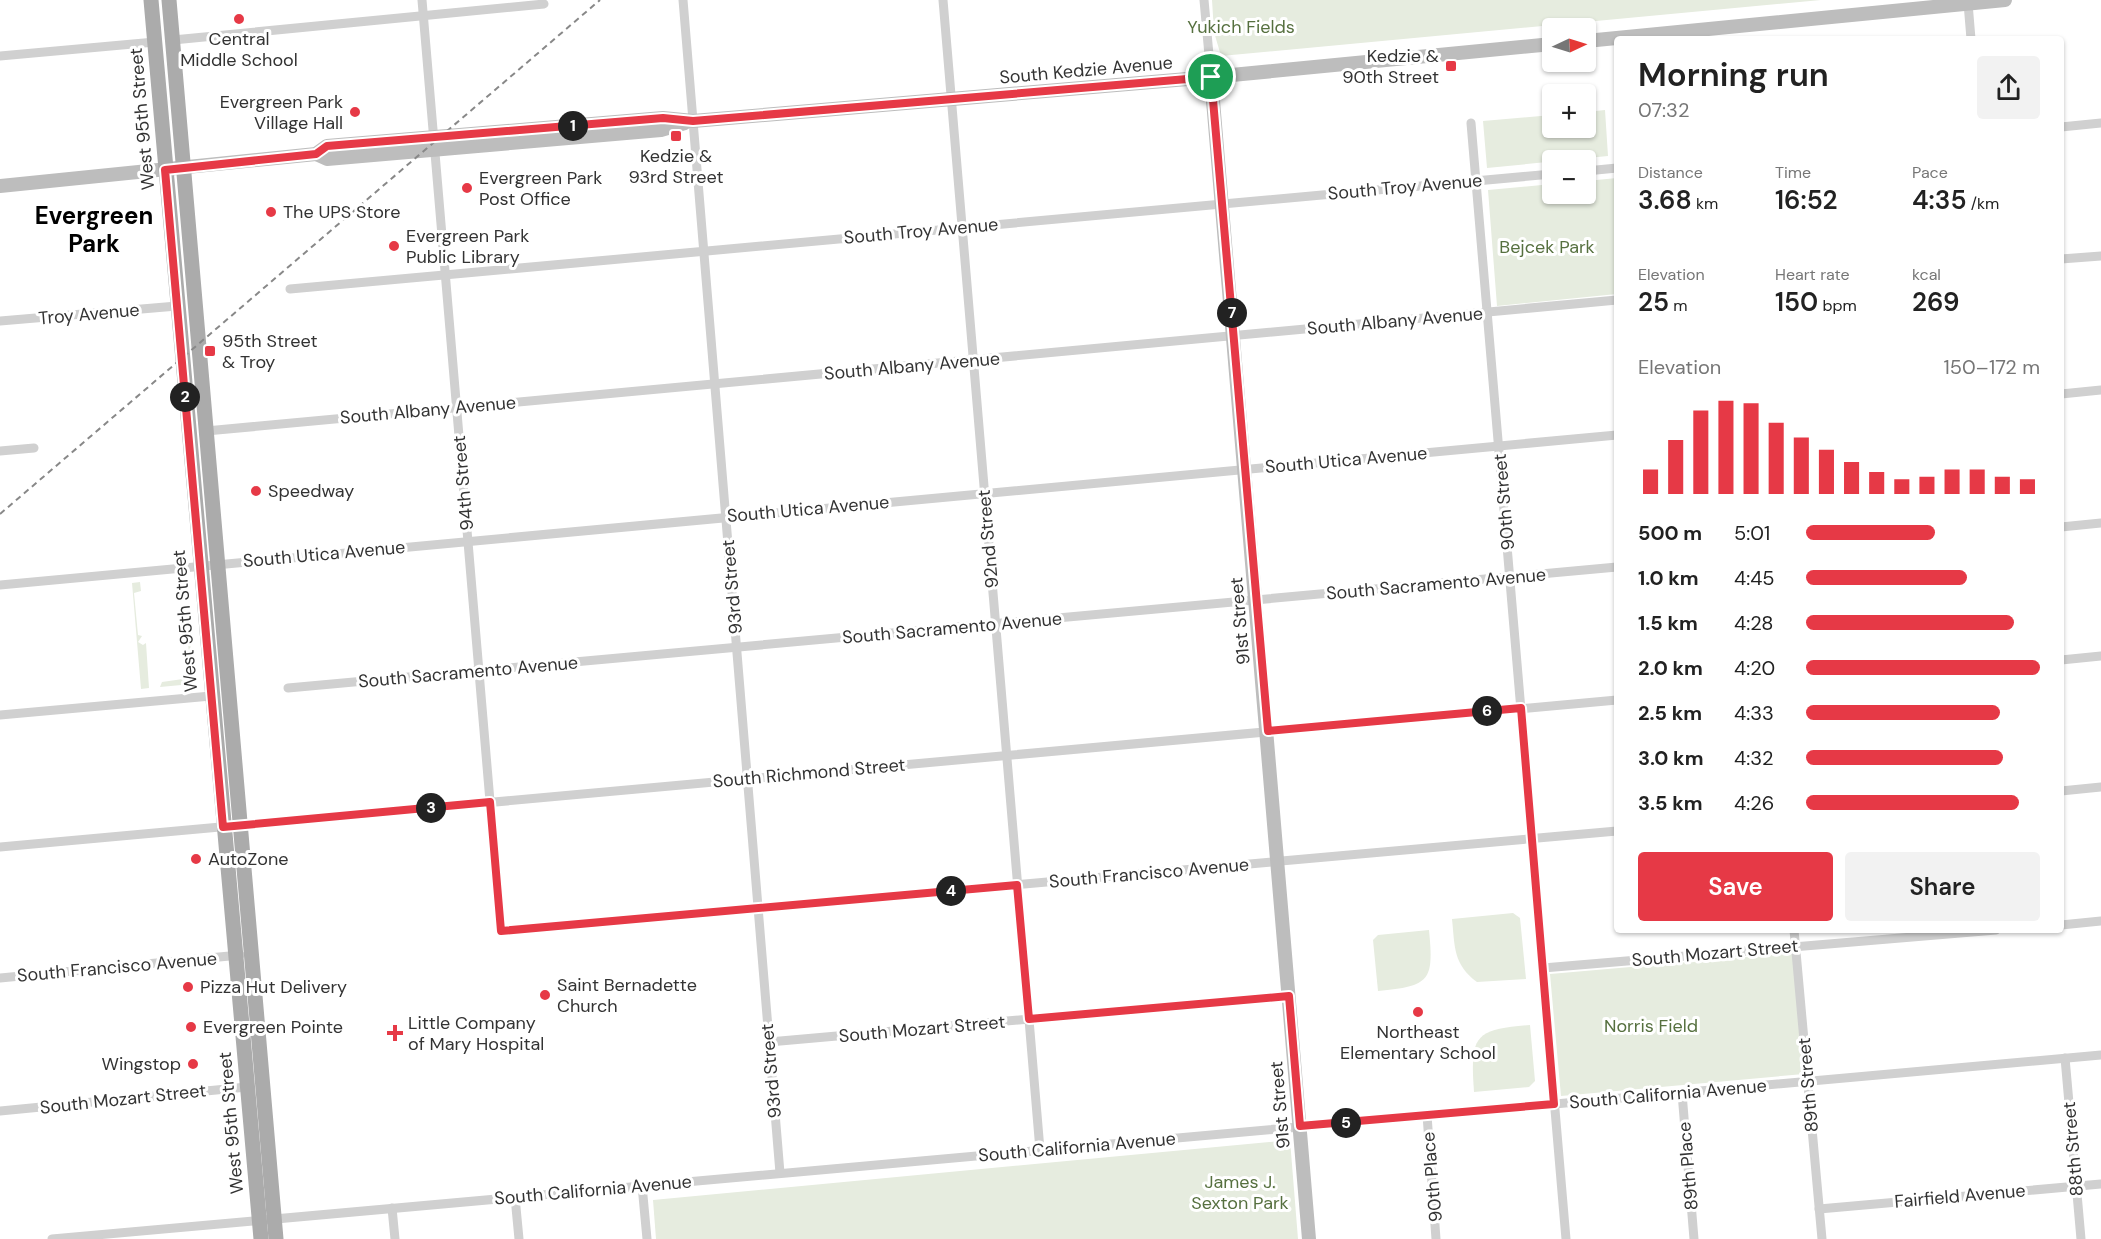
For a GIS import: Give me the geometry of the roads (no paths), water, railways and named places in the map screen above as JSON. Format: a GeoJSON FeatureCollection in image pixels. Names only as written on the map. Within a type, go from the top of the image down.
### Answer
{"type":"FeatureCollection","features":[{"type":"Feature","properties":{"kind":"main road","name":"West 95th Street"},"geometry":{"type":"LineString","coordinates":[[151,0],[199,565],[247,1087],[267,1219],[276,1239]]}},
{"type":"Feature","properties":{"kind":"main road","name":"West 95th Street"},"geometry":{"type":"LineString","coordinates":[[169,0],[251,954],[267,1219],[261,1239]]}},
{"type":"Feature","properties":{"kind":"main road"},"geometry":{"type":"LineString","coordinates":[[1677,36],[1714,34],[2005,0]]}},
{"type":"Feature","properties":{"kind":"main road"},"geometry":{"type":"LineString","coordinates":[[1596,40],[1614,39]]}},
{"type":"Feature","properties":{"kind":"main road","name":"South Kedzie Avenue"},"geometry":{"type":"LineString","coordinates":[[0,186],[316,154],[327,159],[434,143],[661,130],[693,121],[1211,77],[1542,45]]}},
{"type":"Feature","properties":{"kind":"main road","name":"91st Street"},"geometry":{"type":"LineString","coordinates":[[1211,77],[1279,861],[1309,1239]]}},
{"type":"Feature","properties":{"kind":"street","name":"94th Street"},"geometry":{"type":"LineString","coordinates":[[422,0],[501,931]]}},
{"type":"Feature","properties":{"kind":"street","name":"93rd Street"},"geometry":{"type":"LineString","coordinates":[[683,0],[780,1173]]}},
{"type":"Feature","properties":{"kind":"street","name":"92nd Street"},"geometry":{"type":"LineString","coordinates":[[943,0],[1040,1150]]}},
{"type":"Feature","properties":{"kind":"street","name":"91st Street"},"geometry":{"type":"LineString","coordinates":[[1204,0],[1211,77]]}},
{"type":"Feature","properties":{"kind":"street"},"geometry":{"type":"LineString","coordinates":[[1968,3],[1971,36]]}},
{"type":"Feature","properties":{"kind":"street"},"geometry":{"type":"LineString","coordinates":[[172,40],[544,4]]}},
{"type":"Feature","properties":{"kind":"street"},"geometry":{"type":"LineString","coordinates":[[0,56],[155,42]]}},
{"type":"Feature","properties":{"kind":"street","name":"90th Street"},"geometry":{"type":"LineString","coordinates":[[1471,123],[1566,1239]]}},
{"type":"Feature","properties":{"kind":"street"},"geometry":{"type":"LineString","coordinates":[[2064,127],[2101,123]]}},
{"type":"Feature","properties":{"kind":"street"},"geometry":{"type":"LineString","coordinates":[[1596,170],[1614,168]]}},
{"type":"Feature","properties":{"kind":"street","name":"South Troy Avenue"},"geometry":{"type":"LineString","coordinates":[[290,289],[1542,175]]}},
{"type":"Feature","properties":{"kind":"street"},"geometry":{"type":"LineString","coordinates":[[2064,259],[2101,256]]}},
{"type":"Feature","properties":{"kind":"street","name":"South Albany Avenue"},"geometry":{"type":"LineString","coordinates":[[206,431],[1614,300]]}},
{"type":"Feature","properties":{"kind":"street","name":"Troy Avenue"},"geometry":{"type":"LineString","coordinates":[[0,321],[177,306]]}},
{"type":"Feature","properties":{"kind":"street"},"geometry":{"type":"LineString","coordinates":[[2064,394],[2101,390]]}},
{"type":"Feature","properties":{"kind":"street","name":"South Utica Avenue"},"geometry":{"type":"LineString","coordinates":[[0,585],[217,563],[1614,435]]}},
{"type":"Feature","properties":{"kind":"street"},"geometry":{"type":"LineString","coordinates":[[0,451],[34,448]]}},
{"type":"Feature","properties":{"kind":"street"},"geometry":{"type":"LineString","coordinates":[[2064,527],[2101,523]]}},
{"type":"Feature","properties":{"kind":"street","name":"South Sacramento Avenue"},"geometry":{"type":"LineString","coordinates":[[288,688],[1614,567]]}},
{"type":"Feature","properties":{"kind":"street"},"geometry":{"type":"LineString","coordinates":[[2064,660],[2101,656]]}},
{"type":"Feature","properties":{"kind":"street"},"geometry":{"type":"LineString","coordinates":[[0,715],[211,696]]}},
{"type":"Feature","properties":{"kind":"street","name":"South Richmond Street"},"geometry":{"type":"LineString","coordinates":[[0,847],[1614,700]]}},
{"type":"Feature","properties":{"kind":"street"},"geometry":{"type":"LineString","coordinates":[[2064,791],[2101,787]]}},
{"type":"Feature","properties":{"kind":"street","name":"South Francisco Avenue"},"geometry":{"type":"LineString","coordinates":[[501,931],[1614,831]]}},
{"type":"Feature","properties":{"kind":"street"},"geometry":{"type":"LineString","coordinates":[[2064,925],[2101,921]]}},
{"type":"Feature","properties":{"kind":"street","name":"89th Street"},"geometry":{"type":"LineString","coordinates":[[1794,933],[1822,1239]]}},
{"type":"Feature","properties":{"kind":"street","name":"South Mozart Street"},"geometry":{"type":"LineString","coordinates":[[1543,968],[1961,933]]}},
{"type":"Feature","properties":{"kind":"street","name":"South Francisco Avenue"},"geometry":{"type":"LineString","coordinates":[[0,978],[251,954]]}},
{"type":"Feature","properties":{"kind":"street","name":"South Mozart Street"},"geometry":{"type":"LineString","coordinates":[[769,1042],[1289,996]]}},
{"type":"Feature","properties":{"kind":"street","name":"South California Avenue"},"geometry":{"type":"LineString","coordinates":[[52,1239],[136,1235],[267,1219],[2101,1055]]}},
{"type":"Feature","properties":{"kind":"street","name":"88th Street"},"geometry":{"type":"LineString","coordinates":[[2065,1058],[2081,1239]]}},
{"type":"Feature","properties":{"kind":"street","name":"South Mozart Street"},"geometry":{"type":"LineString","coordinates":[[0,1111],[247,1087]]}},
{"type":"Feature","properties":{"kind":"street","name":"89th Place"},"geometry":{"type":"LineString","coordinates":[[1682,1093],[1694,1239]]}},
{"type":"Feature","properties":{"kind":"street","name":"90th Place"},"geometry":{"type":"LineString","coordinates":[[1427,1115],[1436,1239]]}},
{"type":"Feature","properties":{"kind":"street","name":"Fairfield Avenue"},"geometry":{"type":"LineString","coordinates":[[1819,1209],[2101,1184]]}},
{"type":"Feature","properties":{"kind":"street"},"geometry":{"type":"LineString","coordinates":[[642,1185],[647,1239]]}},
{"type":"Feature","properties":{"kind":"street"},"geometry":{"type":"LineString","coordinates":[[515,1197],[519,1239]]}},
{"type":"Feature","properties":{"kind":"street"},"geometry":{"type":"LineString","coordinates":[[392,1208],[395,1239]]}},
{"type":"Feature","properties":{"kind":"railway"},"geometry":{"type":"LineString","coordinates":[[0,514],[600,0]]}},
{"type":"Feature","properties":{"kind":"place","name":"Central Middle School"},"geometry":{"type":"Point","coordinates":[239,19]}},
{"type":"Feature","properties":{"kind":"place","name":"Kedzie & 90th Street"},"geometry":{"type":"Point","coordinates":[1451,66]}},
{"type":"Feature","properties":{"kind":"place","name":"Evergreen Park Village Hall"},"geometry":{"type":"Point","coordinates":[355,112]}},
{"type":"Feature","properties":{"kind":"place","name":"Kedzie & 93rd Street"},"geometry":{"type":"Point","coordinates":[676,136]}},
{"type":"Feature","properties":{"kind":"place","name":"Evergreen Park Post Office"},"geometry":{"type":"Point","coordinates":[467,188]}},
{"type":"Feature","properties":{"kind":"place","name":"The UPS Store"},"geometry":{"type":"Point","coordinates":[271,212]}},
{"type":"Feature","properties":{"kind":"place","name":"Evergreen Park Public Library"},"geometry":{"type":"Point","coordinates":[394,246]}},
{"type":"Feature","properties":{"kind":"place","name":"95th Street & Troy"},"geometry":{"type":"Point","coordinates":[210,351]}},
{"type":"Feature","properties":{"kind":"place","name":"Speedway"},"geometry":{"type":"Point","coordinates":[256,491]}},
{"type":"Feature","properties":{"kind":"place","name":"AutoZone"},"geometry":{"type":"Point","coordinates":[196,859]}},
{"type":"Feature","properties":{"kind":"place","name":"Pizza Hut Delivery"},"geometry":{"type":"Point","coordinates":[188,987]}},
{"type":"Feature","properties":{"kind":"place","name":"Saint Bernadette Church"},"geometry":{"type":"Point","coordinates":[545,995]}},
{"type":"Feature","properties":{"kind":"place","name":"Northeast Elementary School"},"geometry":{"type":"Point","coordinates":[1418,1012]}},
{"type":"Feature","properties":{"kind":"place","name":"Evergreen Pointe"},"geometry":{"type":"Point","coordinates":[191,1027]}},
{"type":"Feature","properties":{"kind":"place","name":"Little Company of Mary Hospital"},"geometry":{"type":"Point","coordinates":[395,1033]}},
{"type":"Feature","properties":{"kind":"place","name":"Wingstop"},"geometry":{"type":"Point","coordinates":[193,1064]}},
{"type":"Feature","properties":{"kind":"district","name":"Evergreen Park"},"geometry":{"type":"Point","coordinates":[94,230]}},
{"type":"Feature","properties":{"kind":"park label","name":"Yukich Fields"},"geometry":{"type":"Point","coordinates":[1241,27]}},
{"type":"Feature","properties":{"kind":"park label","name":"Bejcek Park"},"geometry":{"type":"Point","coordinates":[1547,247]}},
{"type":"Feature","properties":{"kind":"park label","name":"Norris Field"},"geometry":{"type":"Point","coordinates":[1651,1026]}},
{"type":"Feature","properties":{"kind":"park label","name":"James J. Sexton Park"},"geometry":{"type":"Point","coordinates":[1240,1192]}}]}
